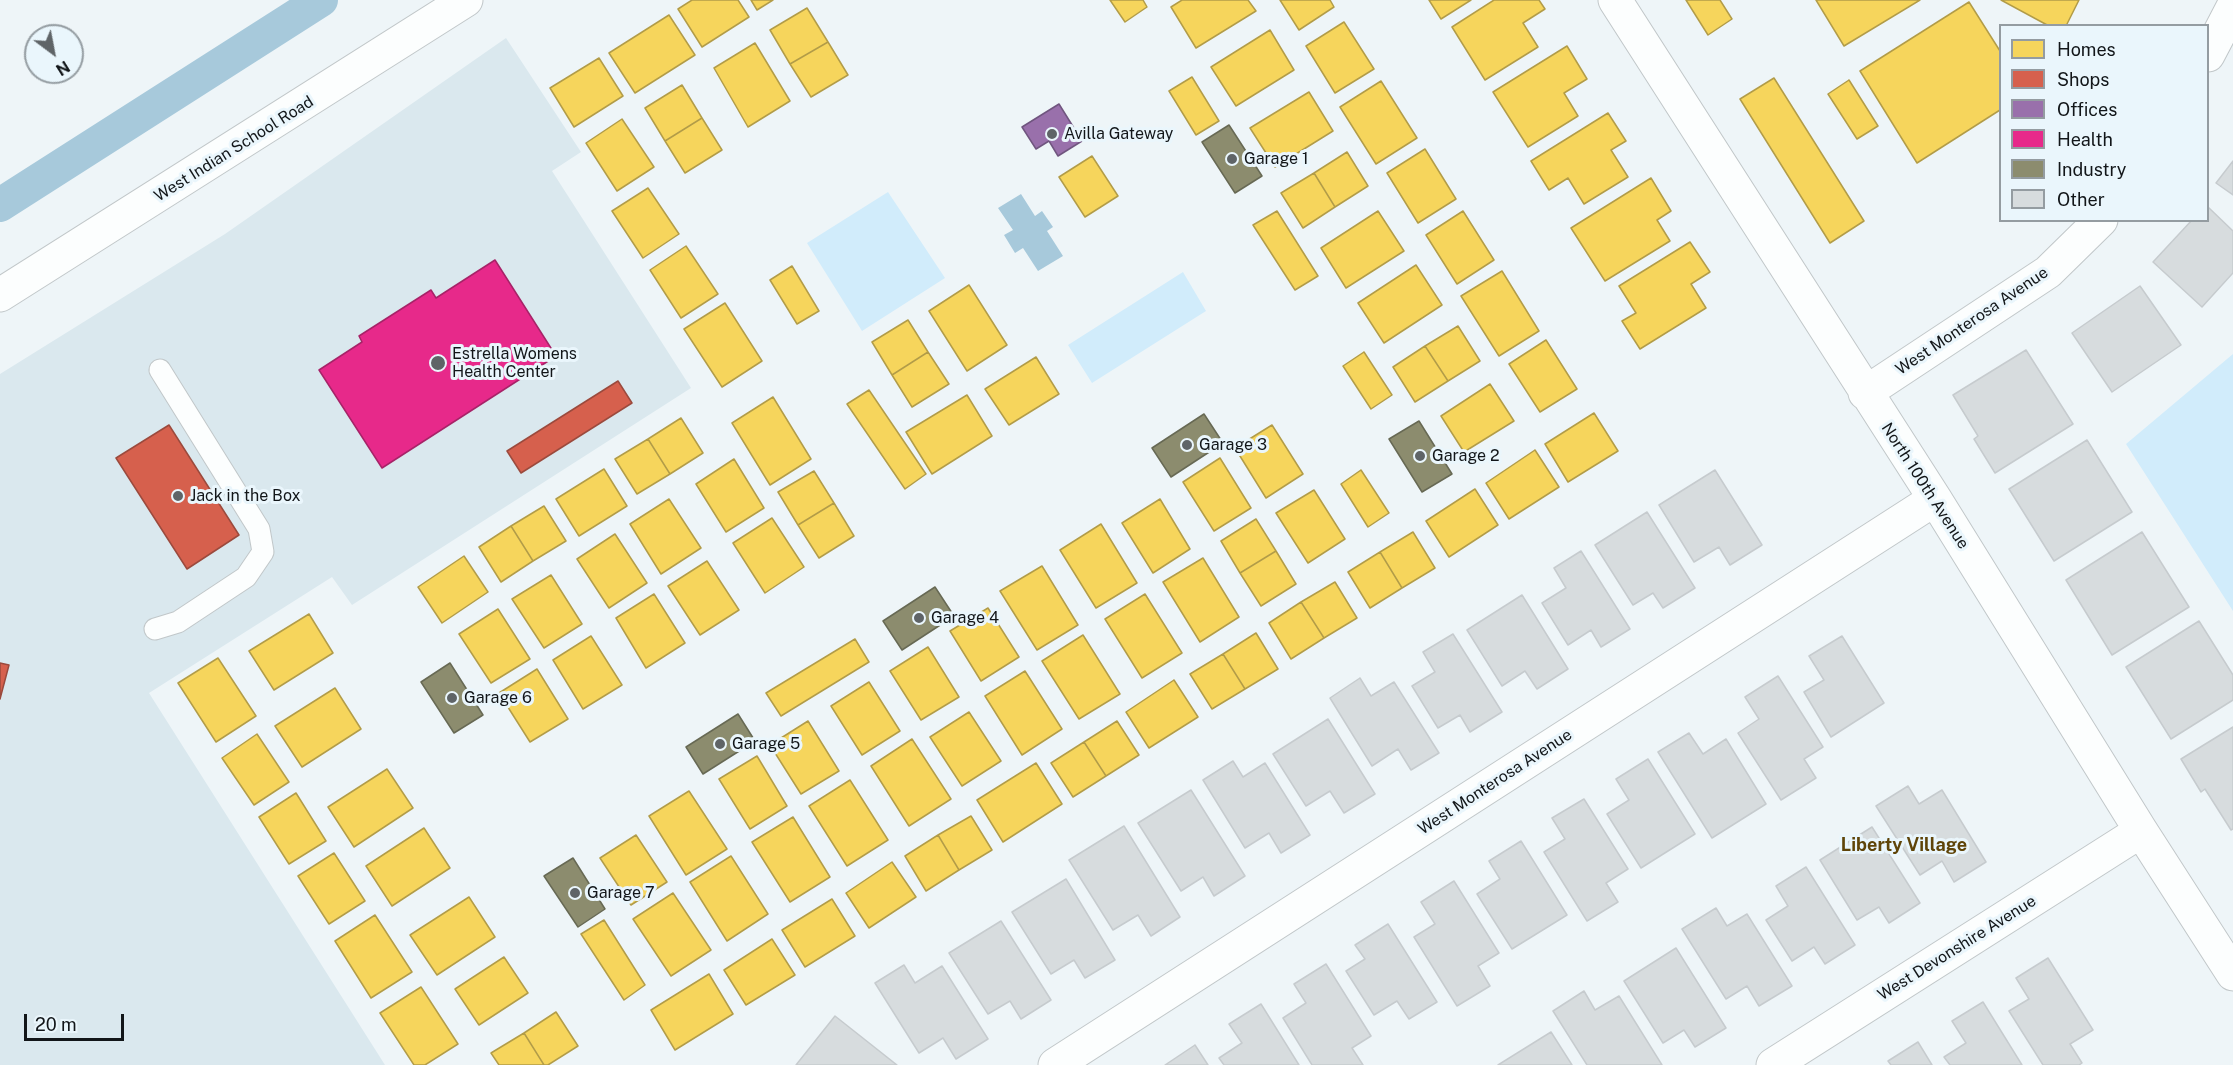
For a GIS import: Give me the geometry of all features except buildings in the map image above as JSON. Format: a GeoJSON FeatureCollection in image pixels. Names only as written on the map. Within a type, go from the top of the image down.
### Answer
{"type":"FeatureCollection","features":[{"type":"Feature","properties":{"kind":"street","name":"West Indian School Road"},"geometry":{"type":"LineString","coordinates":[[0,295],[466,0]]}},
{"type":"Feature","properties":{"kind":"street","name":"North 100th Avenue"},"geometry":{"type":"LineString","coordinates":[[1615,0],[1935,500],[2233,974]]}},
{"type":"Feature","properties":{"kind":"street"},"geometry":{"type":"LineString","coordinates":[[2209,53],[2233,7]]}},
{"type":"Feature","properties":{"kind":"street","name":"West Monterosa Avenue"},"geometry":{"type":"LineString","coordinates":[[1865,393],[2048,272],[2100,222]]}},
{"type":"Feature","properties":{"kind":"street","name":"West Monterosa Avenue"},"geometry":{"type":"LineString","coordinates":[[1055,1065],[1935,500]]}},
{"type":"Feature","properties":{"kind":"street","name":"West Devonshire Avenue"},"geometry":{"type":"LineString","coordinates":[[1773,1065],[2141,831]]}},
{"type":"Feature","properties":{"kind":"lane"},"geometry":{"type":"LineString","coordinates":[[155,629],[178,622],[246,577],[263,552],[259,529],[160,370]]}},
{"type":"Feature","properties":{"kind":"shaded area"},"geometry":{"type":"Polygon","coordinates":[[[506,38],[581,152],[552,171],[691,388],[352,605],[332,577],[149,693],[385,1065],[0,1065],[0,374],[225,234],[506,38]]]}},
{"type":"Feature","properties":{"kind":"shaded area"},"geometry":{"type":"Polygon","coordinates":[[[888,192],[945,278],[862,331],[807,243],[888,192]]]}},
{"type":"Feature","properties":{"kind":"shaded area"},"geometry":{"type":"Polygon","coordinates":[[[1021,194],[1035,216],[1042,211],[1053,227],[1047,231],[1063,256],[1038,271],[1023,248],[1015,253],[1004,235],[1013,230],[998,208],[1021,194]]]}},
{"type":"Feature","properties":{"kind":"shaded area"},"geometry":{"type":"Polygon","coordinates":[[[1183,272],[1206,311],[1092,383],[1068,345],[1183,272]]]}},
{"type":"Feature","properties":{"kind":"shaded area"},"geometry":{"type":"Polygon","coordinates":[[[2233,354],[2233,611],[2126,444],[2233,354]]]}},
{"type":"Feature","properties":{"kind":"waterway"},"geometry":{"type":"LineString","coordinates":[[0,205],[321,0]]}},
{"type":"Feature","properties":{"kind":"place","name":"Avilla Gateway"},"geometry":{"type":"Point","coordinates":[1052,134]}},
{"type":"Feature","properties":{"kind":"place","name":"Garage 1"},"geometry":{"type":"Point","coordinates":[1232,159]}},
{"type":"Feature","properties":{"kind":"place","name":"Estrella Womens Health Center"},"geometry":{"type":"Point","coordinates":[438,363]}},
{"type":"Feature","properties":{"kind":"place","name":"Garage 3"},"geometry":{"type":"Point","coordinates":[1187,445]}},
{"type":"Feature","properties":{"kind":"place","name":"Garage 2"},"geometry":{"type":"Point","coordinates":[1420,456]}},
{"type":"Feature","properties":{"kind":"place","name":"Jack in the Box"},"geometry":{"type":"Point","coordinates":[178,496]}},
{"type":"Feature","properties":{"kind":"place","name":"Garage 4"},"geometry":{"type":"Point","coordinates":[919,618]}},
{"type":"Feature","properties":{"kind":"place","name":"Garage 6"},"geometry":{"type":"Point","coordinates":[452,698]}},
{"type":"Feature","properties":{"kind":"place","name":"Garage 5"},"geometry":{"type":"Point","coordinates":[720,744]}},
{"type":"Feature","properties":{"kind":"place","name":"Garage 7"},"geometry":{"type":"Point","coordinates":[575,893]}},
{"type":"Feature","properties":{"kind":"district","name":"Liberty Village"},"geometry":{"type":"Point","coordinates":[1904,845]}}]}
